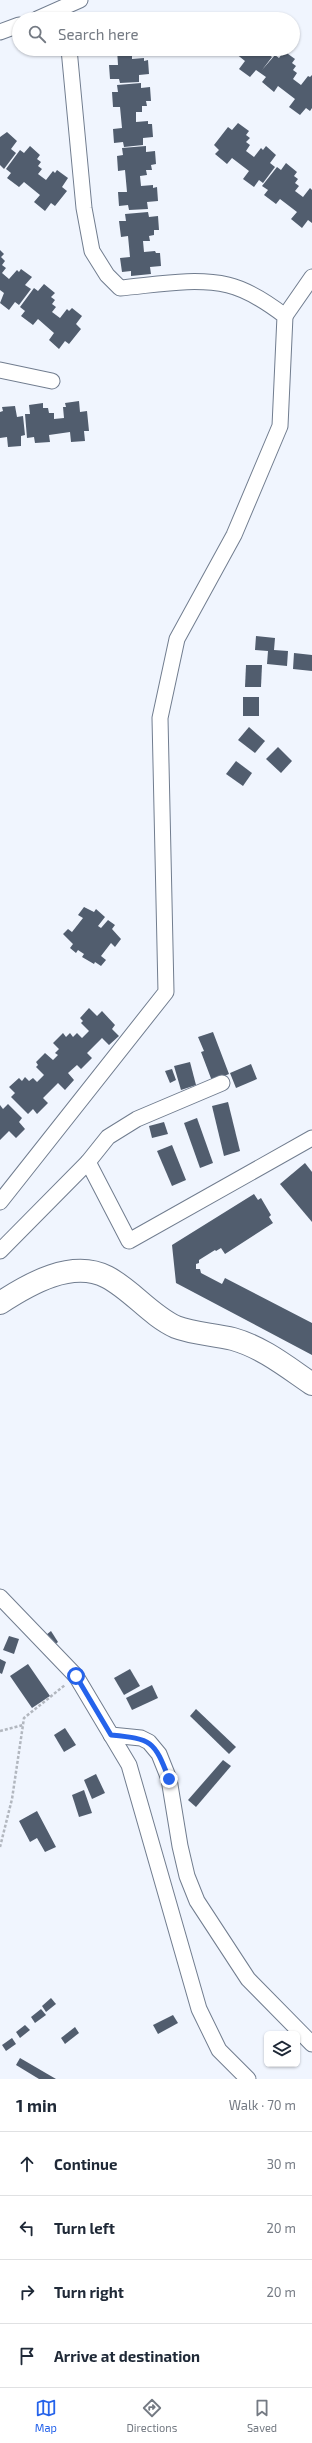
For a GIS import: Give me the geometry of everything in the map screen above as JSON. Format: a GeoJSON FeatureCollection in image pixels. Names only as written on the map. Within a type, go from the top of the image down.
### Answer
{"type":"FeatureCollection","features":[{"type":"Feature","properties":{"kind":"main road"},"geometry":{"type":"LineString","coordinates":[[0,1303],[50,1276],[69,1272],[90,1272],[107,1277],[157,1315],[176,1327],[250,1345],[312,1384]]}},
{"type":"Feature","properties":{"kind":"street"},"geometry":{"type":"LineString","coordinates":[[67,12],[80,0]]}},
{"type":"Feature","properties":{"kind":"street"},"geometry":{"type":"LineString","coordinates":[[0,32],[12,28]]}},
{"type":"Feature","properties":{"kind":"street"},"geometry":{"type":"LineString","coordinates":[[70,56],[84,208],[92,251],[107,275],[120,288],[194,282],[228,285],[264,299],[285,316]]}},
{"type":"Feature","properties":{"kind":"street"},"geometry":{"type":"LineString","coordinates":[[0,1202],[166,992],[160,718],[177,639],[234,535],[280,426],[285,316],[312,276]]}},
{"type":"Feature","properties":{"kind":"street"},"geometry":{"type":"LineString","coordinates":[[0,370],[52,381]]}},
{"type":"Feature","properties":{"kind":"street"},"geometry":{"type":"LineString","coordinates":[[0,1251],[88,1162],[108,1137],[137,1119],[222,1084]]}},
{"type":"Feature","properties":{"kind":"street"},"geometry":{"type":"LineString","coordinates":[[88,1162],[129,1241],[312,1138]]}},
{"type":"Feature","properties":{"kind":"street"},"geometry":{"type":"LineString","coordinates":[[0,1597],[76,1676],[129,1765],[199,2009],[219,2050],[248,2079]]}},
{"type":"Feature","properties":{"kind":"street"},"geometry":{"type":"LineString","coordinates":[[111,1735],[141,1738],[149,1742],[159,1754],[169,1779],[180,1846],[187,1876],[197,1901],[248,1979],[312,2044]]}},
{"type":"Feature","properties":{"kind":"path"},"geometry":{"type":"LineString","coordinates":[[0,1846],[12,1799],[24,1718],[76,1676]]}},
{"type":"Feature","properties":{"kind":"path"},"geometry":{"type":"LineString","coordinates":[[0,1730],[23,1725]]}},
{"type":"Feature","properties":{"kind":"building"},"geometry":{"type":"Polygon","coordinates":[[[117,56],[132,56],[132,59],[144,58],[144,61],[148,60],[149,74],[139,75],[139,82],[120,83],[119,79],[110,79],[109,65],[118,65],[117,56]]]}},
{"type":"Feature","properties":{"kind":"building"},"geometry":{"type":"Polygon","coordinates":[[[239,56],[271,56],[272,57],[262,70],[274,56],[279,58],[280,56],[291,56],[295,59],[292,63],[296,66],[293,70],[297,73],[293,79],[301,85],[308,76],[310,77],[312,75],[312,108],[310,111],[306,108],[300,115],[289,107],[295,99],[278,86],[274,92],[262,82],[266,77],[256,70],[250,77],[239,69],[245,61],[239,56]]]}},
{"type":"Feature","properties":{"kind":"building"},"geometry":{"type":"Polygon","coordinates":[[[141,83],[141,88],[150,87],[151,101],[146,101],[147,106],[142,106],[142,112],[136,112],[136,122],[148,121],[148,124],[152,124],[153,137],[143,138],[143,145],[124,147],[123,142],[114,143],[113,129],[122,128],[120,107],[113,107],[112,92],[118,92],[117,85],[141,83]]]}},
{"type":"Feature","properties":{"kind":"building"},"geometry":{"type":"Polygon","coordinates":[[[238,123],[249,131],[246,135],[250,138],[246,142],[250,145],[246,151],[254,157],[261,148],[263,150],[266,146],[276,155],[270,163],[275,167],[263,183],[259,180],[254,187],[243,179],[249,171],[232,158],[227,164],[215,154],[219,150],[214,145],[228,127],[232,130],[238,123]]]}},
{"type":"Feature","properties":{"kind":"building"},"geometry":{"type":"Polygon","coordinates":[[[7,132],[17,141],[11,149],[16,153],[4,169],[0,165],[0,137],[7,132]]]}},
{"type":"Feature","properties":{"kind":"building"},"geometry":{"type":"Polygon","coordinates":[[[30,146],[40,155],[37,159],[41,162],[38,166],[42,169],[38,174],[46,180],[53,171],[55,173],[57,170],[68,178],[62,187],[67,191],[55,206],[51,203],[45,211],[34,202],[40,195],[24,182],[19,187],[7,178],[11,173],[6,169],[20,150],[24,153],[30,146]]]}},
{"type":"Feature","properties":{"kind":"building"},"geometry":{"type":"Polygon","coordinates":[[[146,146],[146,152],[155,151],[156,164],[151,165],[152,170],[146,170],[147,175],[140,176],[141,186],[153,185],[153,188],[157,187],[158,201],[147,202],[148,209],[129,210],[128,205],[119,206],[118,192],[127,192],[125,170],[118,171],[117,156],[123,155],[122,148],[146,146]]]}},
{"type":"Feature","properties":{"kind":"building"},"geometry":{"type":"Polygon","coordinates":[[[286,163],[297,172],[294,176],[298,179],[295,183],[299,186],[295,191],[303,197],[310,188],[312,190],[312,223],[308,220],[302,228],[291,219],[297,212],[280,199],[276,204],[264,195],[268,190],[262,186],[277,167],[281,170],[286,163]]]}},
{"type":"Feature","properties":{"kind":"building"},"geometry":{"type":"Polygon","coordinates":[[[148,212],[149,217],[158,216],[159,230],[154,230],[154,235],[149,236],[150,241],[143,241],[144,252],[155,251],[156,253],[160,253],[161,266],[150,267],[151,274],[131,276],[131,271],[122,272],[120,258],[130,257],[128,236],[121,237],[119,221],[126,221],[125,214],[148,212]]]}},
{"type":"Feature","properties":{"kind":"building"},"geometry":{"type":"Polygon","coordinates":[[[0,250],[4,254],[1,257],[5,261],[2,265],[6,268],[2,273],[9,279],[17,270],[19,272],[21,269],[32,277],[25,285],[31,289],[19,305],[15,302],[9,310],[0,303],[4,293],[0,290],[0,250]]]}},
{"type":"Feature","properties":{"kind":"building"},"geometry":{"type":"Polygon","coordinates":[[[44,284],[55,293],[51,297],[55,300],[52,304],[56,307],[52,312],[60,318],[67,309],[69,311],[72,308],[82,316],[76,324],[81,329],[69,344],[65,341],[59,349],[49,340],[54,333],[38,319],[33,325],[21,316],[25,311],[20,307],[34,288],[38,291],[44,284]]]}},
{"type":"Feature","properties":{"kind":"building"},"geometry":{"type":"Polygon","coordinates":[[[79,401],[80,412],[87,411],[89,431],[84,431],[85,441],[71,442],[70,432],[49,435],[50,442],[35,443],[34,437],[27,438],[25,414],[30,414],[29,405],[43,403],[43,408],[48,408],[49,413],[54,413],[54,419],[64,418],[63,407],[66,407],[65,403],[79,401]]]}},
{"type":"Feature","properties":{"kind":"building"},"geometry":{"type":"Polygon","coordinates":[[[15,406],[17,417],[23,416],[25,435],[21,436],[21,446],[8,447],[7,437],[0,438],[0,412],[3,411],[2,407],[15,406]]]}},
{"type":"Feature","properties":{"kind":"building"},"geometry":{"type":"Polygon","coordinates":[[[256,636],[275,638],[274,650],[288,651],[287,666],[267,664],[268,651],[255,650],[256,636]]]}},
{"type":"Feature","properties":{"kind":"building"},"geometry":{"type":"Polygon","coordinates":[[[294,653],[312,655],[312,671],[293,669],[294,653]]]}},
{"type":"Feature","properties":{"kind":"building"},"geometry":{"type":"Polygon","coordinates":[[[246,665],[262,665],[261,687],[245,687],[246,665]]]}},
{"type":"Feature","properties":{"kind":"building"},"geometry":{"type":"Polygon","coordinates":[[[243,697],[259,697],[259,716],[243,716],[243,697]]]}},
{"type":"Feature","properties":{"kind":"building"},"geometry":{"type":"Polygon","coordinates":[[[249,727],[265,741],[255,753],[238,740],[249,727]]]}},
{"type":"Feature","properties":{"kind":"building"},"geometry":{"type":"Polygon","coordinates":[[[278,747],[292,761],[281,773],[266,759],[278,747]]]}},
{"type":"Feature","properties":{"kind":"building"},"geometry":{"type":"Polygon","coordinates":[[[236,761],[252,773],[243,786],[226,774],[236,761]]]}},
{"type":"Feature","properties":{"kind":"building"},"geometry":{"type":"Polygon","coordinates":[[[84,907],[94,912],[96,909],[105,917],[98,926],[101,928],[108,920],[115,925],[112,929],[121,939],[115,947],[111,943],[101,956],[106,960],[101,966],[82,957],[84,954],[78,950],[76,953],[70,948],[73,944],[63,934],[68,929],[72,932],[83,918],[78,915],[84,907]]]}},
{"type":"Feature","properties":{"kind":"building"},"geometry":{"type":"Polygon","coordinates":[[[89,1008],[97,1016],[102,1011],[115,1025],[112,1029],[119,1036],[109,1045],[102,1038],[87,1053],[92,1058],[81,1069],[77,1065],[68,1073],[74,1080],[65,1090],[58,1083],[43,1098],[48,1103],[37,1114],[33,1109],[28,1114],[11,1097],[15,1093],[9,1087],[19,1078],[22,1081],[25,1077],[29,1081],[33,1078],[37,1082],[44,1075],[36,1067],[38,1065],[36,1062],[45,1053],[53,1060],[58,1055],[55,1053],[59,1049],[53,1043],[63,1033],[66,1037],[70,1033],[73,1037],[77,1033],[82,1038],[89,1031],[81,1023],[83,1021],[80,1018],[89,1008]]]}},
{"type":"Feature","properties":{"kind":"building"},"geometry":{"type":"Polygon","coordinates":[[[213,1032],[229,1074],[212,1081],[201,1052],[204,1051],[198,1037],[213,1032]]]}},
{"type":"Feature","properties":{"kind":"building"},"geometry":{"type":"Polygon","coordinates":[[[190,1062],[196,1085],[181,1090],[174,1066],[190,1062]]]}},
{"type":"Feature","properties":{"kind":"building"},"geometry":{"type":"Polygon","coordinates":[[[251,1064],[257,1079],[236,1088],[230,1073],[251,1064]]]}},
{"type":"Feature","properties":{"kind":"building"},"geometry":{"type":"Polygon","coordinates":[[[172,1069],[176,1080],[170,1083],[165,1071],[172,1069]]]}},
{"type":"Feature","properties":{"kind":"building"},"geometry":{"type":"Polygon","coordinates":[[[228,1102],[240,1151],[224,1156],[212,1106],[228,1102]]]}},
{"type":"Feature","properties":{"kind":"building"},"geometry":{"type":"Polygon","coordinates":[[[8,1104],[22,1118],[19,1122],[25,1129],[16,1138],[9,1131],[0,1140],[0,1105],[3,1109],[8,1104]]]}},
{"type":"Feature","properties":{"kind":"building"},"geometry":{"type":"Polygon","coordinates":[[[197,1118],[213,1163],[200,1168],[184,1123],[197,1118]]]}},
{"type":"Feature","properties":{"kind":"building"},"geometry":{"type":"Polygon","coordinates":[[[164,1122],[168,1134],[152,1138],[149,1126],[164,1122]]]}},
{"type":"Feature","properties":{"kind":"building"},"geometry":{"type":"Polygon","coordinates":[[[172,1145],[186,1180],[172,1186],[157,1151],[172,1145]]]}},
{"type":"Feature","properties":{"kind":"building"},"geometry":{"type":"Polygon","coordinates":[[[305,1163],[312,1172],[312,1222],[280,1184],[305,1163]]]}},
{"type":"Feature","properties":{"kind":"building"},"geometry":{"type":"Polygon","coordinates":[[[254,1194],[258,1200],[261,1198],[271,1215],[269,1217],[273,1223],[225,1254],[221,1248],[216,1251],[215,1250],[199,1260],[199,1263],[196,1264],[196,1269],[200,1269],[201,1273],[222,1284],[225,1278],[312,1323],[312,1355],[176,1283],[172,1245],[254,1194]]]}},
{"type":"Feature","properties":{"kind":"building"},"geometry":{"type":"Polygon","coordinates":[[[51,1631],[58,1642],[53,1646],[46,1635],[51,1631]]]}},
{"type":"Feature","properties":{"kind":"building"},"geometry":{"type":"Polygon","coordinates":[[[9,1636],[19,1639],[14,1654],[3,1650],[9,1636]]]}},
{"type":"Feature","properties":{"kind":"building"},"geometry":{"type":"Polygon","coordinates":[[[0,1659],[6,1662],[2,1674],[0,1673],[0,1659]]]}},
{"type":"Feature","properties":{"kind":"building"},"geometry":{"type":"Polygon","coordinates":[[[28,1664],[50,1696],[32,1708],[10,1676],[28,1664]]]}},
{"type":"Feature","properties":{"kind":"building"},"geometry":{"type":"Polygon","coordinates":[[[130,1669],[140,1686],[124,1695],[114,1678],[130,1669]]]}},
{"type":"Feature","properties":{"kind":"building"},"geometry":{"type":"Polygon","coordinates":[[[152,1685],[158,1698],[132,1710],[126,1698],[152,1685]]]}},
{"type":"Feature","properties":{"kind":"building"},"geometry":{"type":"Polygon","coordinates":[[[196,1709],[236,1747],[229,1754],[190,1716],[196,1709]]]}},
{"type":"Feature","properties":{"kind":"building"},"geometry":{"type":"Polygon","coordinates":[[[65,1728],[76,1745],[64,1752],[54,1735],[65,1728]]]}},
{"type":"Feature","properties":{"kind":"building"},"geometry":{"type":"Polygon","coordinates":[[[223,1760],[231,1766],[196,1807],[188,1800],[223,1760]]]}},
{"type":"Feature","properties":{"kind":"building"},"geometry":{"type":"Polygon","coordinates":[[[96,1774],[105,1793],[92,1799],[84,1780],[96,1774]]]}},
{"type":"Feature","properties":{"kind":"building"},"geometry":{"type":"Polygon","coordinates":[[[84,1790],[92,1813],[79,1817],[72,1795],[84,1790]]]}},
{"type":"Feature","properties":{"kind":"building"},"geometry":{"type":"Polygon","coordinates":[[[37,1811],[56,1847],[45,1852],[37,1838],[30,1842],[19,1821],[37,1811]]]}},
{"type":"Feature","properties":{"kind":"building"},"geometry":{"type":"Polygon","coordinates":[[[51,1998],[56,2004],[46,2012],[42,2006],[51,1998]]]}},
{"type":"Feature","properties":{"kind":"building"},"geometry":{"type":"Polygon","coordinates":[[[41,2009],[46,2015],[35,2023],[31,2017],[41,2009]]]}},
{"type":"Feature","properties":{"kind":"building"},"geometry":{"type":"Polygon","coordinates":[[[173,2015],[178,2023],[158,2034],[153,2025],[173,2015]]]}},
{"type":"Feature","properties":{"kind":"building"},"geometry":{"type":"Polygon","coordinates":[[[25,2025],[30,2030],[20,2038],[16,2032],[25,2025]]]}},
{"type":"Feature","properties":{"kind":"building"},"geometry":{"type":"Polygon","coordinates":[[[75,2027],[79,2033],[65,2044],[61,2038],[75,2027]]]}},
{"type":"Feature","properties":{"kind":"building"},"geometry":{"type":"Polygon","coordinates":[[[12,2038],[16,2044],[6,2051],[2,2045],[12,2038]]]}},
{"type":"Feature","properties":{"kind":"building"},"geometry":{"type":"Polygon","coordinates":[[[20,2058],[56,2079],[39,2079],[16,2065],[20,2058]]]}},
{"type":"Feature","properties":{"kind":"route"},"geometry":{"type":"LineString","coordinates":[[76,1676],[111,1735],[141,1738],[149,1742],[159,1754],[169,1779]]}}]}
